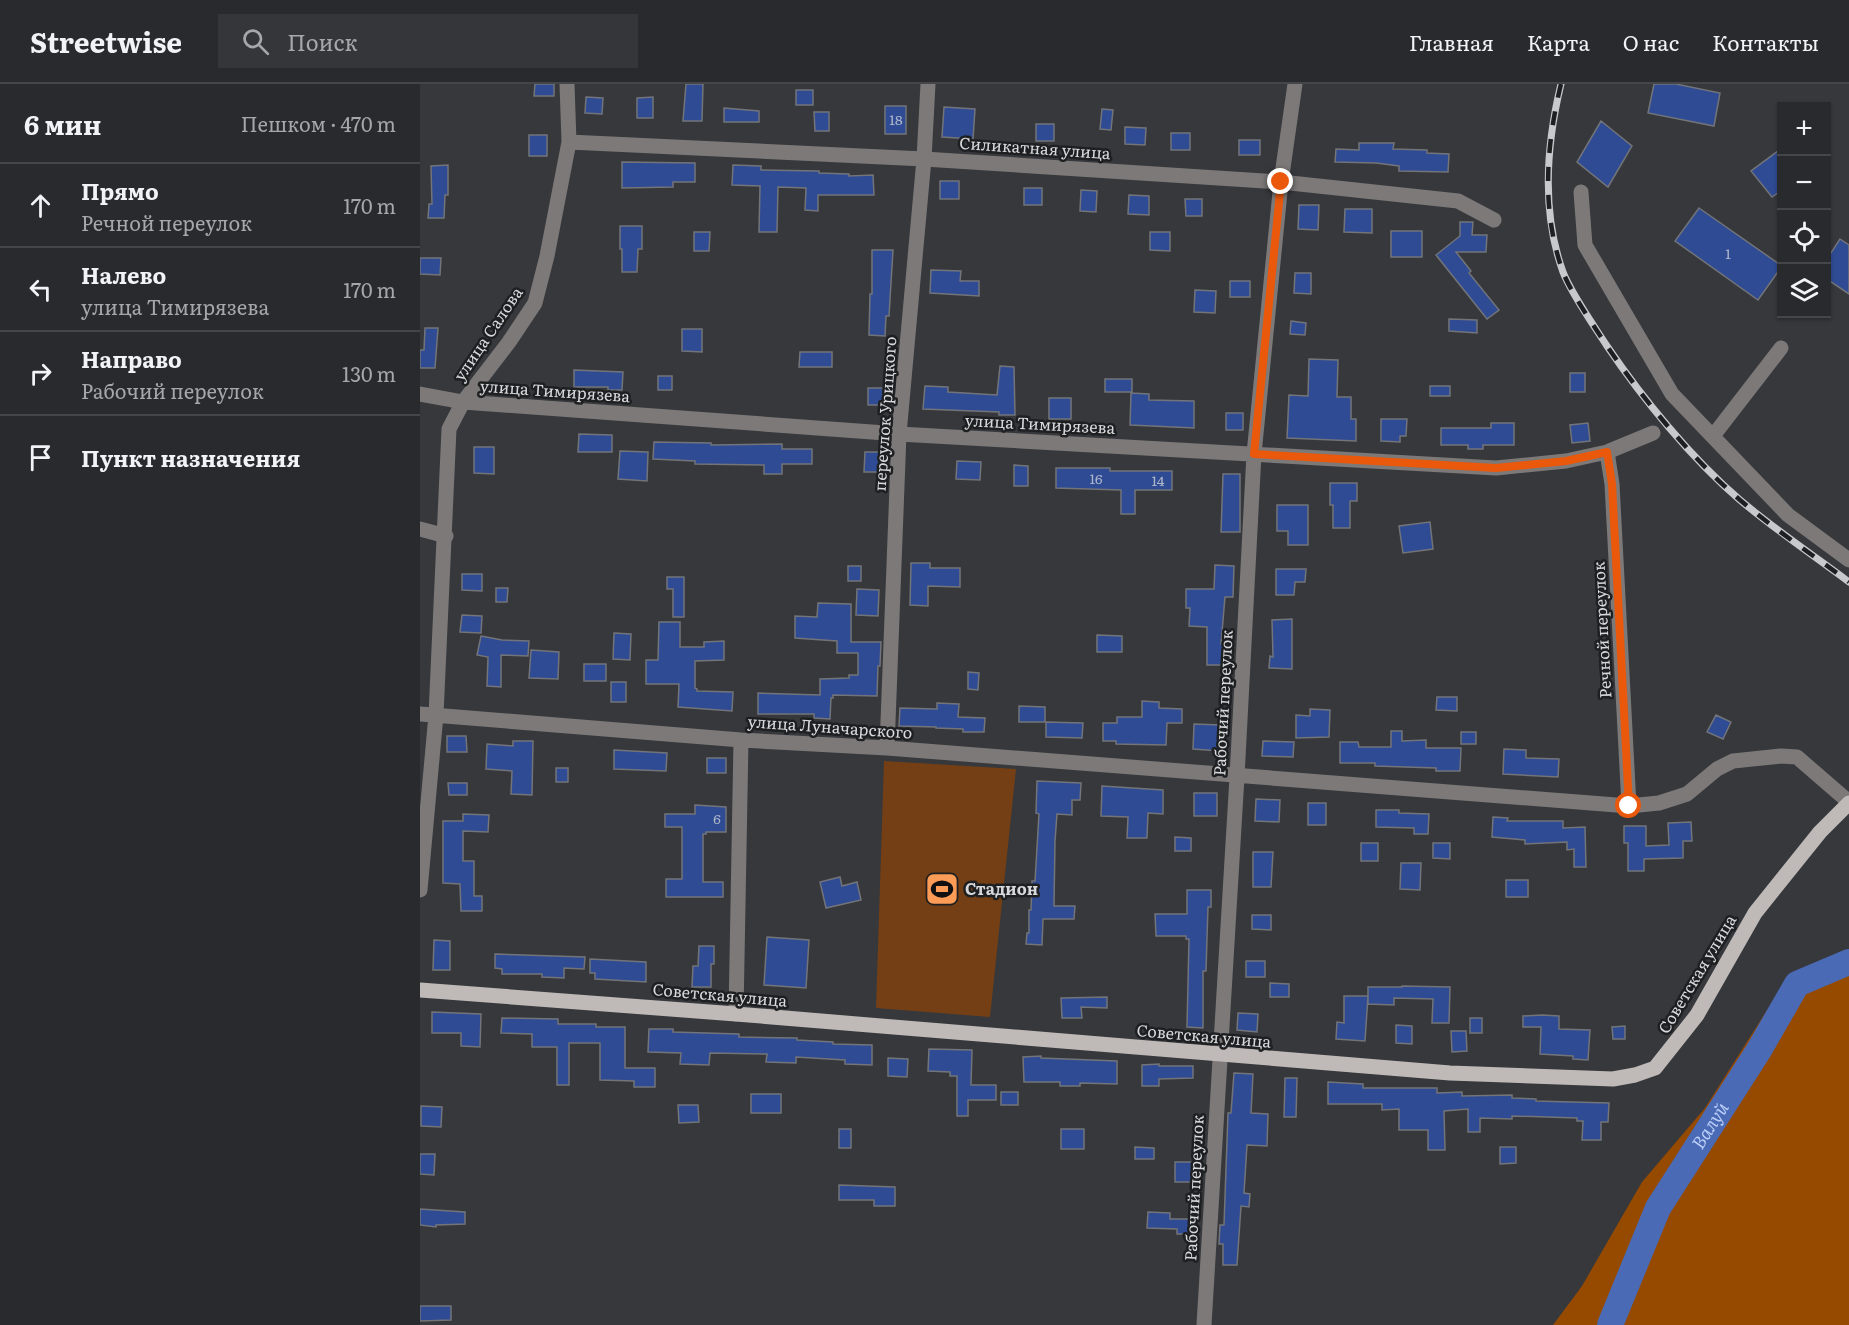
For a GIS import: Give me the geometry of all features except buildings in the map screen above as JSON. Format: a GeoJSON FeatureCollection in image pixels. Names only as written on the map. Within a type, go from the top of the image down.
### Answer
{"type":"FeatureCollection","features":[{"type":"Feature","properties":{"kind":"main road","name":"Советская улица"},"geometry":{"type":"LineString","coordinates":[[420,990],[1450,1073],[1613,1079],[1635,1076],[1655,1068],[1697,1015],[1755,913],[1820,832],[1849,802]]}},
{"type":"Feature","properties":{"kind":"street","name":"улица Салова"},"geometry":{"type":"LineString","coordinates":[[420,890],[436,716],[446,536],[449,429],[463,402],[509,342],[535,303],[548,256],[569,142],[567,84]]}},
{"type":"Feature","properties":{"kind":"street","name":"переулок Урицкого"},"geometry":{"type":"LineString","coordinates":[[887,748],[899,435],[924,159],[928,84]]}},
{"type":"Feature","properties":{"kind":"street","name":"Рабочий переулок"},"geometry":{"type":"LineString","coordinates":[[1204,1325],[1238,777],[1254,454],[1281,182],[1295,84]]}},
{"type":"Feature","properties":{"kind":"street","name":"Силикатная улица"},"geometry":{"type":"LineString","coordinates":[[569,142],[924,159],[1281,182],[1458,201],[1494,220]]}},
{"type":"Feature","properties":{"kind":"street"},"geometry":{"type":"LineString","coordinates":[[1581,192],[1585,245],[1672,394],[1788,515],[1849,560]]}},
{"type":"Feature","properties":{"kind":"street"},"geometry":{"type":"LineString","coordinates":[[1713,436],[1781,348]]}},
{"type":"Feature","properties":{"kind":"street","name":"улица Тимирязева"},"geometry":{"type":"LineString","coordinates":[[420,394],[463,402],[899,435],[1496,468],[1566,461],[1607,452],[1653,433]]}},
{"type":"Feature","properties":{"kind":"street","name":"Речной переулок"},"geometry":{"type":"LineString","coordinates":[[1607,452],[1612,496],[1629,806]]}},
{"type":"Feature","properties":{"kind":"street"},"geometry":{"type":"LineString","coordinates":[[420,529],[446,536]]}},
{"type":"Feature","properties":{"kind":"street","name":"улица Луначарского"},"geometry":{"type":"LineString","coordinates":[[420,714],[1629,806],[1659,803],[1686,794],[1717,769],[1733,760],[1782,756],[1797,757],[1849,802]]}},
{"type":"Feature","properties":{"kind":"street"},"geometry":{"type":"LineString","coordinates":[[736,1014],[741,740]]}},
{"type":"Feature","properties":{"kind":"shaded area","name":"Стадион"},"geometry":{"type":"Polygon","coordinates":[[[884,761],[1016,769],[990,1017],[876,1008],[884,761]]]}},
{"type":"Feature","properties":{"kind":"shaded area"},"geometry":{"type":"Polygon","coordinates":[[[1849,950],[1849,1325],[1553,1325],[1582,1286],[1642,1182],[1705,1108],[1790,974],[1849,950]]]}},
{"type":"Feature","properties":{"kind":"waterway","name":"Валуй"},"geometry":{"type":"LineString","coordinates":[[1610,1325],[1658,1208],[1759,1050],[1797,984],[1849,962]]}},
{"type":"Feature","properties":{"kind":"railway"},"geometry":{"type":"LineString","coordinates":[[1561,84],[1549,155],[1549,202],[1556,249],[1563,272],[1577,299],[1636,387],[1704,466],[1753,511],[1849,582]]}},
{"type":"Feature","properties":{"kind":"place","name":"Стадион"},"geometry":{"type":"Point","coordinates":[942,889]}},
{"type":"Feature","properties":{"kind":"route"},"geometry":{"type":"LineString","coordinates":[[1281,182],[1254,454],[1496,468],[1566,461],[1607,452],[1612,484],[1629,806]]}}]}
